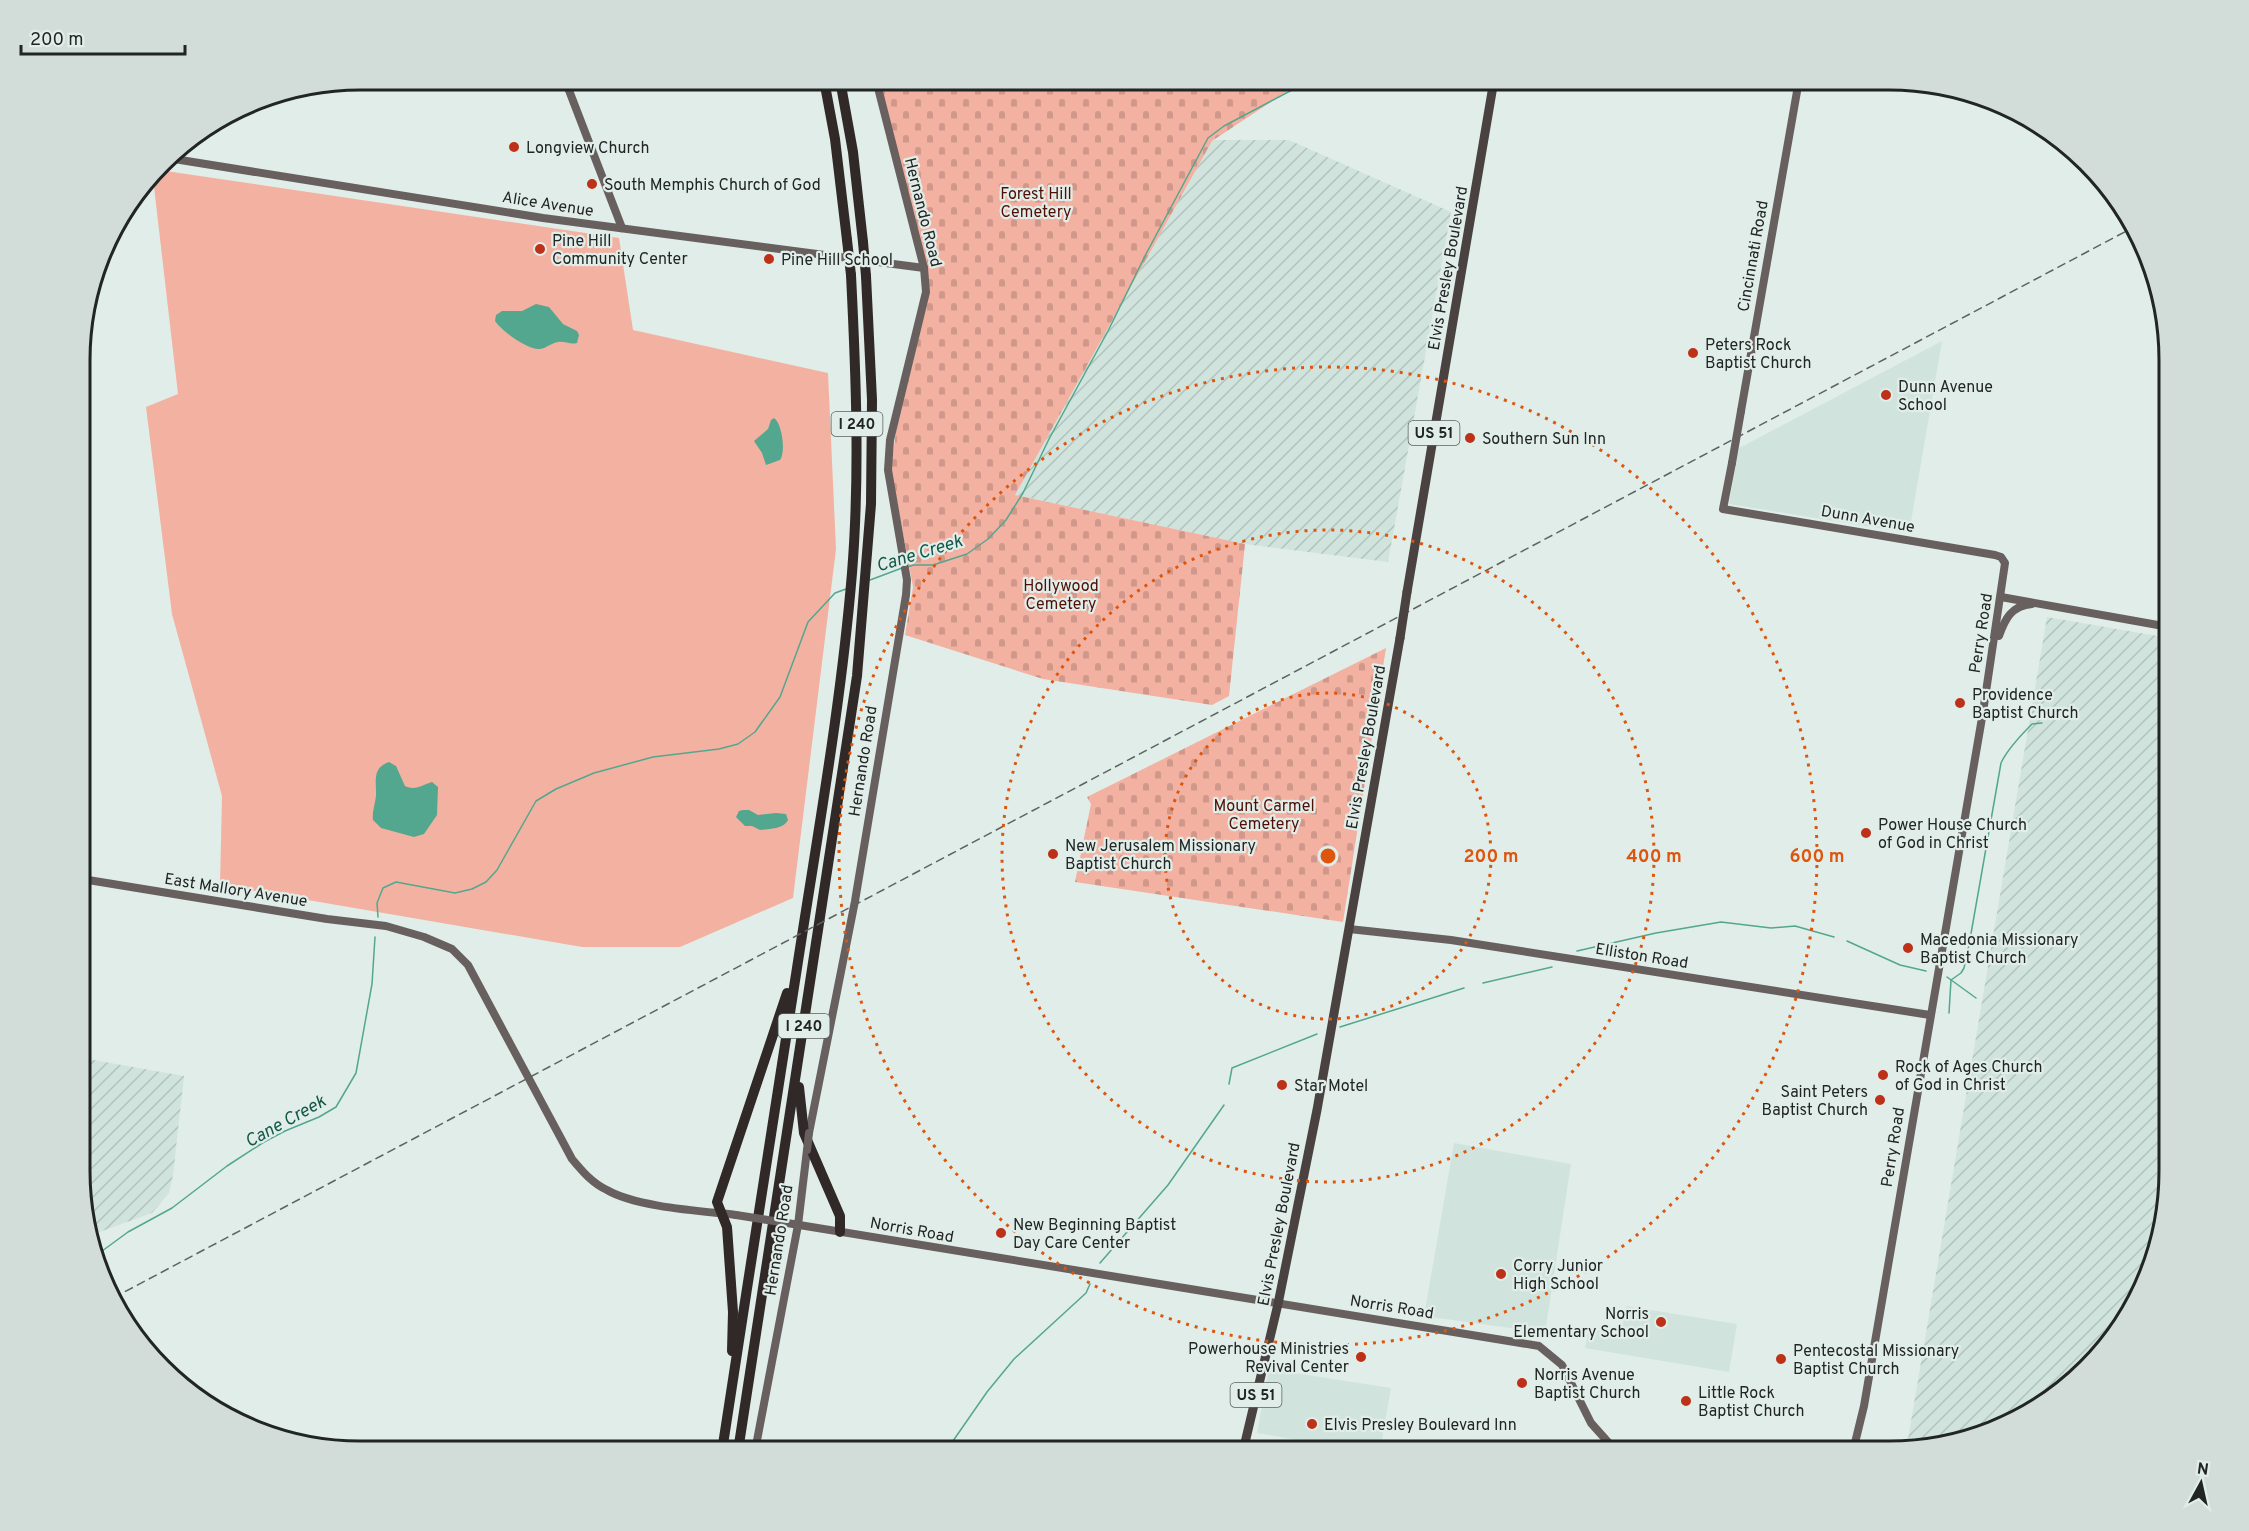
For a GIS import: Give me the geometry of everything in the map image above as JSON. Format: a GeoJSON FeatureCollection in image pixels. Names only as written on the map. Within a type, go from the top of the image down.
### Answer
{"type":"FeatureCollection","features":[{"type":"Feature","properties":{"kind":"highway","name":"I 240"},"geometry":{"type":"LineString","coordinates":[[724,1441],[836,711],[852,572],[857,422],[850,275],[835,139],[826,90]]}},
{"type":"Feature","properties":{"kind":"highway","name":"I 240"},"geometry":{"type":"LineString","coordinates":[[740,1441],[855,687],[865,599],[871,504],[872,400],[866,276],[858,186],[842,90]]}},
{"type":"Feature","properties":{"kind":"highway"},"geometry":{"type":"LineString","coordinates":[[733,1384],[733,1312],[727,1227],[717,1202],[797,965]]}},
{"type":"Feature","properties":{"kind":"highway"},"geometry":{"type":"LineString","coordinates":[[798,1063],[799,1098],[804,1133],[840,1216],[840,1232]]}},
{"type":"Feature","properties":{"kind":"main road","name":"Elvis Presley Boulevard"},"geometry":{"type":"LineString","coordinates":[[1245,1441],[1278,1305],[1329,1048],[1492,90]]}},
{"type":"Feature","properties":{"kind":"street"},"geometry":{"type":"LineString","coordinates":[[569,90],[622,228]]}},
{"type":"Feature","properties":{"kind":"street","name":"Hernando Road"},"geometry":{"type":"LineString","coordinates":[[757,1441],[798,1225],[809,1133],[855,901],[907,580],[888,470],[890,440],[926,292],[924,268],[879,90]]}},
{"type":"Feature","properties":{"kind":"street","name":"Cincinnati Road"},"geometry":{"type":"LineString","coordinates":[[1723,509],[1797,90]]}},
{"type":"Feature","properties":{"kind":"street","name":"Alice Avenue"},"geometry":{"type":"LineString","coordinates":[[179,160],[543,218],[924,268]]}},
{"type":"Feature","properties":{"kind":"street","name":"Dunn Avenue"},"geometry":{"type":"LineString","coordinates":[[1723,509],[1995,555],[2001,557],[2005,563]]}},
{"type":"Feature","properties":{"kind":"street","name":"Perry Road"},"geometry":{"type":"LineString","coordinates":[[1855,1441],[1866,1394],[1992,654],[2005,563]]}},
{"type":"Feature","properties":{"kind":"street"},"geometry":{"type":"LineString","coordinates":[[2001,597],[2159,625]]}},
{"type":"Feature","properties":{"kind":"street"},"geometry":{"type":"LineString","coordinates":[[1992,654],[2004,620],[2010,612],[2035,603]]}},
{"type":"Feature","properties":{"kind":"street","name":"East Mallory Avenue"},"geometry":{"type":"LineString","coordinates":[[90,880],[327,919],[386,926]]}},
{"type":"Feature","properties":{"kind":"street","name":"Norris Road"},"geometry":{"type":"LineString","coordinates":[[386,926],[424,937],[452,949],[468,965],[572,1159],[585,1175],[606,1190],[627,1198],[1539,1346],[1562,1365],[1591,1423],[1607,1441]]}},
{"type":"Feature","properties":{"kind":"street","name":"Elliston Road"},"geometry":{"type":"LineString","coordinates":[[1348,929],[1451,940],[1930,1015]]}},
{"type":"Feature","properties":{"kind":"shaded area"},"geometry":{"type":"Polygon","coordinates":[[[1212,140],[1289,140],[1451,212],[1388,562],[1245,544],[1015,495],[1212,140]]]}},
{"type":"Feature","properties":{"kind":"shaded area"},"geometry":{"type":"Polygon","coordinates":[[[536,304],[549,307],[563,324],[577,331],[579,335],[577,343],[558,342],[540,349],[535,348],[515,339],[495,321],[496,315],[502,311],[522,311],[536,304]]]}},
{"type":"Feature","properties":{"kind":"shaded area","name":"Dunn Avenue School"},"geometry":{"type":"Polygon","coordinates":[[[1942,341],[1909,533],[1729,504],[1739,448],[1942,341]]]}},
{"type":"Feature","properties":{"kind":"shaded area"},"geometry":{"type":"Polygon","coordinates":[[[774,418],[781,431],[783,451],[780,460],[766,465],[754,441],[768,429],[774,418]]]}},
{"type":"Feature","properties":{"kind":"shaded area"},"geometry":{"type":"Polygon","coordinates":[[[2047,617],[2159,636],[2159,1171],[2157,1206],[2145,1258],[2123,1306],[2103,1335],[2080,1362],[2053,1385],[2024,1405],[1976,1427],[1942,1436],[1908,1440],[2047,617]]]}},
{"type":"Feature","properties":{"kind":"shaded area"},"geometry":{"type":"Polygon","coordinates":[[[389,762],[396,766],[405,786],[416,788],[432,782],[438,787],[437,815],[424,834],[414,837],[381,828],[373,820],[377,772],[389,762]]]}},
{"type":"Feature","properties":{"kind":"shaded area"},"geometry":{"type":"Polygon","coordinates":[[[749,810],[758,815],[786,814],[788,820],[780,827],[760,830],[752,826],[745,826],[736,817],[739,811],[749,810]]]}},
{"type":"Feature","properties":{"kind":"shaded area"},"geometry":{"type":"Polygon","coordinates":[[[90,1059],[184,1076],[169,1193],[152,1213],[97,1233],[92,1206],[90,1171],[90,1059]]]}},
{"type":"Feature","properties":{"kind":"shaded area"},"geometry":{"type":"Polygon","coordinates":[[[1454,1143],[1571,1164],[1545,1333],[1424,1316],[1454,1143]]]}},
{"type":"Feature","properties":{"kind":"shaded area"},"geometry":{"type":"Polygon","coordinates":[[[1626,1306],[1737,1324],[1729,1372],[1585,1348],[1589,1329],[1621,1334],[1626,1306]]]}},
{"type":"Feature","properties":{"kind":"shaded area"},"geometry":{"type":"Polygon","coordinates":[[[1269,1369],[1391,1388],[1382,1441],[1304,1441],[1257,1433],[1269,1369]]]}},
{"type":"Feature","properties":{"kind":"green space","name":"Forest Hill Cemetery"},"geometry":{"type":"Polygon","coordinates":[[[881,90],[1289,90],[1212,141],[1015,495],[1245,544],[1229,696],[1212,705],[1043,679],[905,635],[913,587],[891,469],[896,431],[929,282],[881,90]]]}},
{"type":"Feature","properties":{"kind":"green space"},"geometry":{"type":"Polygon","coordinates":[[[167,171],[619,238],[633,330],[828,373],[836,549],[793,898],[680,947],[582,947],[220,885],[222,796],[172,614],[146,407],[178,394],[154,186],[167,171]]]}},
{"type":"Feature","properties":{"kind":"green space","name":"Mount Carmel Cemetery"},"geometry":{"type":"Polygon","coordinates":[[[1386,648],[1343,922],[1075,882],[1091,804],[1087,797],[1386,648]]]}},
{"type":"Feature","properties":{"kind":"waterway","name":"Cane Creek"},"geometry":{"type":"LineString","coordinates":[[907,567],[933,565],[967,554],[988,539],[1006,520],[1023,493],[1049,439],[1208,138],[1224,126],[1292,90]]}},
{"type":"Feature","properties":{"kind":"waterway","name":"Cane Creek"},"geometry":{"type":"LineString","coordinates":[[870,580],[902,568]]}},
{"type":"Feature","properties":{"kind":"waterway","name":"Cane Creek"},"geometry":{"type":"LineString","coordinates":[[378,917],[377,903],[383,888],[396,882],[455,893],[472,889],[486,882],[497,870],[536,801],[556,789],[594,773],[653,757],[719,749],[738,744],[755,732],[780,697],[808,622],[835,593],[846,589]]}},
{"type":"Feature","properties":{"kind":"waterway"},"geometry":{"type":"LineString","coordinates":[[1949,1013],[1951,980],[1964,968],[1969,945],[2001,763],[2032,724],[2042,723]]}},
{"type":"Feature","properties":{"kind":"waterway"},"geometry":{"type":"LineString","coordinates":[[1577,951],[1656,933],[1721,922],[1771,928],[1795,926],[1834,937]]}},
{"type":"Feature","properties":{"kind":"waterway","name":"Cane Creek"},"geometry":{"type":"LineString","coordinates":[[102,1251],[128,1232],[172,1208],[227,1166],[264,1142],[336,1107],[356,1073],[372,984],[375,937]]}},
{"type":"Feature","properties":{"kind":"waterway"},"geometry":{"type":"LineString","coordinates":[[1847,941],[1900,965],[1926,971]]}},
{"type":"Feature","properties":{"kind":"waterway"},"geometry":{"type":"LineString","coordinates":[[1483,983],[1552,967]]}},
{"type":"Feature","properties":{"kind":"waterway"},"geometry":{"type":"LineString","coordinates":[[1947,977],[1976,998]]}},
{"type":"Feature","properties":{"kind":"waterway"},"geometry":{"type":"LineString","coordinates":[[1340,1027],[1464,988]]}},
{"type":"Feature","properties":{"kind":"waterway"},"geometry":{"type":"LineString","coordinates":[[1229,1084],[1232,1068],[1317,1034]]}},
{"type":"Feature","properties":{"kind":"waterway"},"geometry":{"type":"LineString","coordinates":[[1100,1263],[1168,1185],[1224,1105]]}},
{"type":"Feature","properties":{"kind":"waterway"},"geometry":{"type":"LineString","coordinates":[[953,1441],[987,1392],[1014,1359],[1086,1293],[1090,1284]]}},
{"type":"Feature","properties":{"kind":"railway"},"geometry":{"type":"LineString","coordinates":[[120,1294],[2126,231]]}},
{"type":"Feature","properties":{"kind":"place","name":"Longview Church"},"geometry":{"type":"Point","coordinates":[514,147]}},
{"type":"Feature","properties":{"kind":"place","name":"South Memphis Church of God"},"geometry":{"type":"Point","coordinates":[592,184]}},
{"type":"Feature","properties":{"kind":"place","name":"Pine Hill Community Center"},"geometry":{"type":"Point","coordinates":[540,249]}},
{"type":"Feature","properties":{"kind":"place","name":"Pine Hill School"},"geometry":{"type":"Point","coordinates":[769,259]}},
{"type":"Feature","properties":{"kind":"place","name":"Peters Rock Baptist Church"},"geometry":{"type":"Point","coordinates":[1693,353]}},
{"type":"Feature","properties":{"kind":"place","name":"Dunn Avenue School"},"geometry":{"type":"Point","coordinates":[1886,395]}},
{"type":"Feature","properties":{"kind":"place","name":"Southern Sun Inn"},"geometry":{"type":"Point","coordinates":[1470,438]}},
{"type":"Feature","properties":{"kind":"place","name":"Providence Baptist Church"},"geometry":{"type":"Point","coordinates":[1960,703]}},
{"type":"Feature","properties":{"kind":"place","name":"Power House Church of God in Christ"},"geometry":{"type":"Point","coordinates":[1866,833]}},
{"type":"Feature","properties":{"kind":"place","name":"New Jerusalem Missionary Baptist Church"},"geometry":{"type":"Point","coordinates":[1053,854]}},
{"type":"Feature","properties":{"kind":"place","name":"Macedonia Missionary Baptist Church"},"geometry":{"type":"Point","coordinates":[1908,948]}},
{"type":"Feature","properties":{"kind":"place","name":"Rock of Ages Church of God in Christ"},"geometry":{"type":"Point","coordinates":[1883,1075]}},
{"type":"Feature","properties":{"kind":"place","name":"Star Motel"},"geometry":{"type":"Point","coordinates":[1282,1085]}},
{"type":"Feature","properties":{"kind":"place","name":"Saint Peters Baptist Church"},"geometry":{"type":"Point","coordinates":[1880,1100]}},
{"type":"Feature","properties":{"kind":"place","name":"New Beginning Baptist Day Care Center"},"geometry":{"type":"Point","coordinates":[1001,1233]}},
{"type":"Feature","properties":{"kind":"place","name":"Corry Junior High School"},"geometry":{"type":"Point","coordinates":[1501,1274]}},
{"type":"Feature","properties":{"kind":"place","name":"Norris Elementary School"},"geometry":{"type":"Point","coordinates":[1661,1322]}},
{"type":"Feature","properties":{"kind":"place","name":"Powerhouse Ministries Revival Center"},"geometry":{"type":"Point","coordinates":[1361,1357]}},
{"type":"Feature","properties":{"kind":"place","name":"Pentecostal Missionary Baptist Church"},"geometry":{"type":"Point","coordinates":[1781,1359]}},
{"type":"Feature","properties":{"kind":"place","name":"Norris Avenue Baptist Church"},"geometry":{"type":"Point","coordinates":[1522,1383]}},
{"type":"Feature","properties":{"kind":"place","name":"Little Rock Baptist Church"},"geometry":{"type":"Point","coordinates":[1686,1401]}},
{"type":"Feature","properties":{"kind":"place","name":"Elvis Presley Boulevard Inn"},"geometry":{"type":"Point","coordinates":[1312,1424]}},
{"type":"Feature","properties":{"kind":"park label","name":"Hollywood Cemetery"},"geometry":{"type":"Point","coordinates":[1061,594]}}]}
